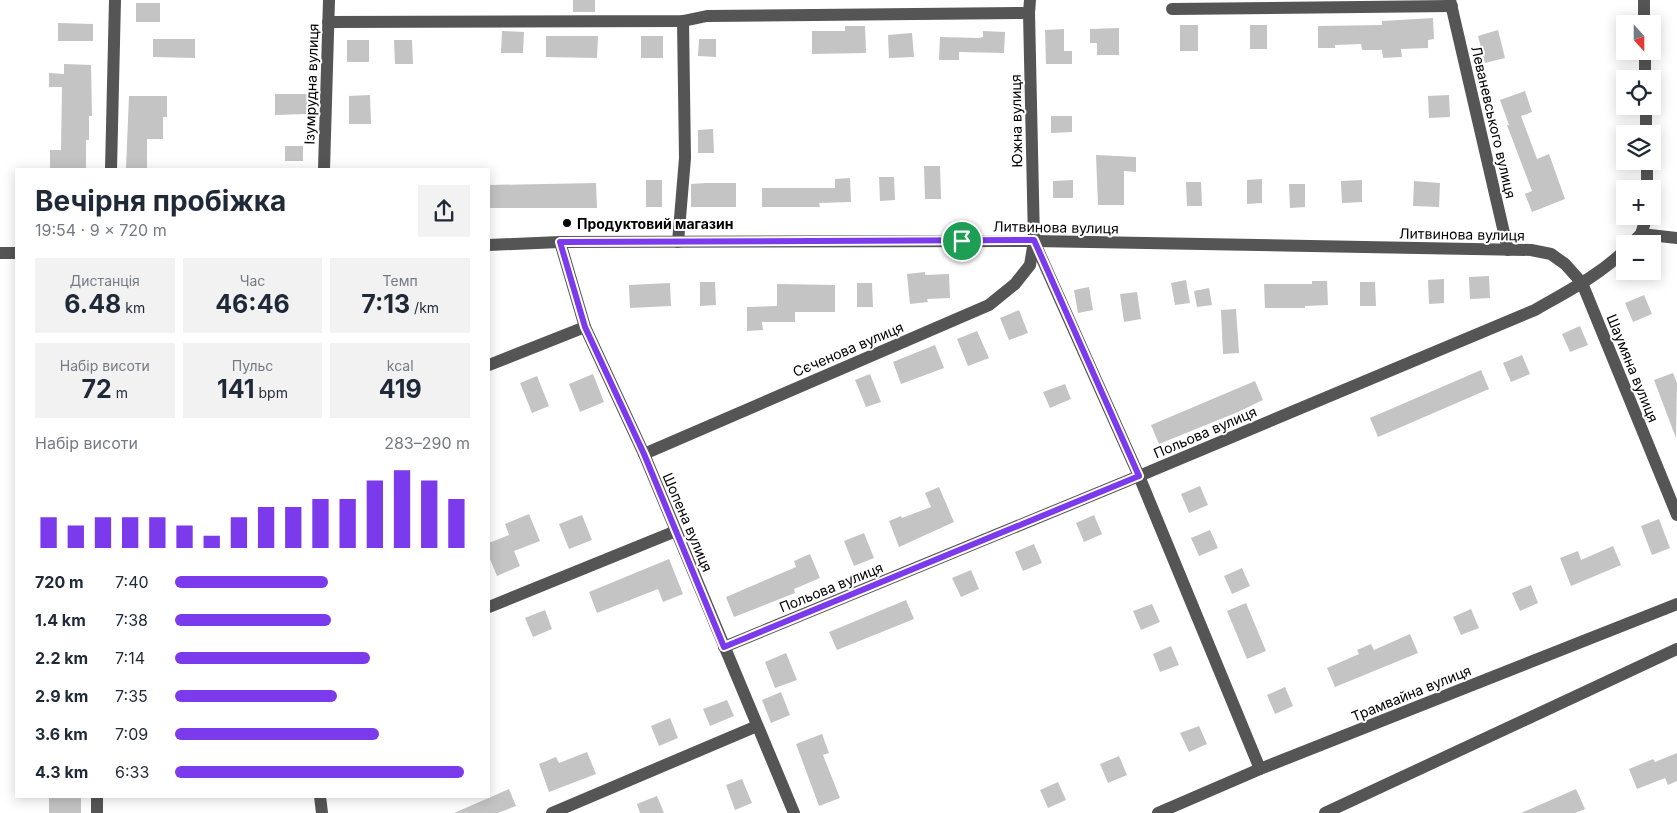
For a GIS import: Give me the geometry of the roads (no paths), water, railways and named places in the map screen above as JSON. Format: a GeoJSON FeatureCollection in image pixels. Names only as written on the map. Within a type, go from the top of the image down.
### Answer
{"type":"FeatureCollection","features":[{"type":"Feature","properties":{"kind":"street"},"geometry":{"type":"LineString","coordinates":[[111,168],[115,0]]}},
{"type":"Feature","properties":{"kind":"street","name":"Ізумрудна вулиця"},"geometry":{"type":"LineString","coordinates":[[324,168],[329,0]]}},
{"type":"Feature","properties":{"kind":"street","name":"Южна вулиця"},"geometry":{"type":"LineString","coordinates":[[1030,0],[1034,240]]}},
{"type":"Feature","properties":{"kind":"street"},"geometry":{"type":"LineString","coordinates":[[1644,0],[1644,15]]}},
{"type":"Feature","properties":{"kind":"street"},"geometry":{"type":"LineString","coordinates":[[1172,9],[1451,3]]}},
{"type":"Feature","properties":{"kind":"street","name":"Леваневського вулиця"},"geometry":{"type":"LineString","coordinates":[[1451,3],[1508,250]]}},
{"type":"Feature","properties":{"kind":"street"},"geometry":{"type":"LineString","coordinates":[[328,22],[683,21],[707,16],[1029,13]]}},
{"type":"Feature","properties":{"kind":"street"},"geometry":{"type":"LineString","coordinates":[[678,242],[685,158],[683,21]]}},
{"type":"Feature","properties":{"kind":"street"},"geometry":{"type":"LineString","coordinates":[[1644,225],[1641,234],[1677,238]]}},
{"type":"Feature","properties":{"kind":"street"},"geometry":{"type":"LineString","coordinates":[[1034,240],[1139,476],[1260,769]]}},
{"type":"Feature","properties":{"kind":"street","name":"Литвинова вулиця"},"geometry":{"type":"LineString","coordinates":[[490,245],[560,242],[1034,240],[1531,250],[1551,254],[1565,264],[1582,283]]}},
{"type":"Feature","properties":{"kind":"street","name":"Сєченова вулиця"},"geometry":{"type":"LineString","coordinates":[[644,454],[989,305],[1015,284],[1030,265],[1034,240]]}},
{"type":"Feature","properties":{"kind":"street","name":"Шопена вулиця"},"geometry":{"type":"LineString","coordinates":[[560,242],[585,327],[644,454],[794,813]]}},
{"type":"Feature","properties":{"kind":"street"},"geometry":{"type":"LineString","coordinates":[[0,253],[15,253]]}},
{"type":"Feature","properties":{"kind":"street"},"geometry":{"type":"LineString","coordinates":[[1582,283],[1616,259]]}},
{"type":"Feature","properties":{"kind":"street","name":"Польова вулиця"},"geometry":{"type":"LineString","coordinates":[[724,647],[1535,310],[1582,283]]}},
{"type":"Feature","properties":{"kind":"street","name":"Шаумяна вулиця"},"geometry":{"type":"LineString","coordinates":[[1582,283],[1677,515]]}},
{"type":"Feature","properties":{"kind":"street"},"geometry":{"type":"LineString","coordinates":[[490,365],[585,327]]}},
{"type":"Feature","properties":{"kind":"street"},"geometry":{"type":"LineString","coordinates":[[490,607],[676,531]]}},
{"type":"Feature","properties":{"kind":"street","name":"Трамвайна вулиця"},"geometry":{"type":"LineString","coordinates":[[1158,813],[1260,769],[1677,604]]}},
{"type":"Feature","properties":{"kind":"street"},"geometry":{"type":"LineString","coordinates":[[1325,813],[1677,649]]}},
{"type":"Feature","properties":{"kind":"street"},"geometry":{"type":"LineString","coordinates":[[552,813],[757,726]]}},
{"type":"Feature","properties":{"kind":"street"},"geometry":{"type":"LineString","coordinates":[[97,798],[97,813]]}},
{"type":"Feature","properties":{"kind":"street"},"geometry":{"type":"LineString","coordinates":[[320,798],[322,813]]}},
{"type":"Feature","properties":{"kind":"place","name":"Продуктовий магазин"},"geometry":{"type":"Point","coordinates":[567,223]}}]}
